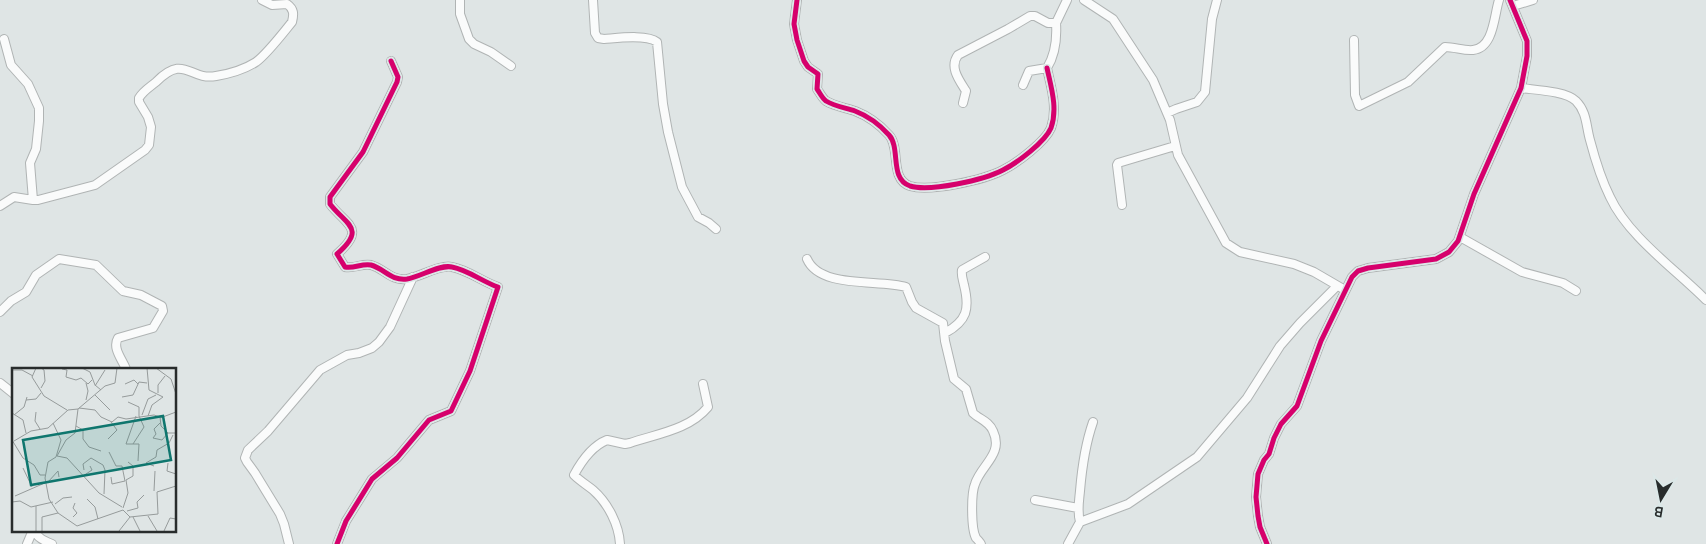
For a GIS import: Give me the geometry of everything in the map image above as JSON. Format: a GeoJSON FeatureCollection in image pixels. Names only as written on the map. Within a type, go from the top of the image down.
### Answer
{"type":"FeatureCollection","features":[{"type":"Feature","properties":{"kind":"street"},"geometry":{"type":"LineString","coordinates":[[0,206],[14,196],[33,200],[95,185],[148,148],[151,127],[148,117],[139,102],[141,95],[166,72],[173,69],[184,68],[207,76],[213,76],[226,74],[258,60],[292,22],[293,16],[293,10],[287,4],[272,5],[262,0]]}},
{"type":"Feature","properties":{"kind":"street"},"geometry":{"type":"LineString","coordinates":[[460,0],[460,14],[469,39],[474,44],[491,52],[511,66]]}},
{"type":"Feature","properties":{"kind":"street"},"geometry":{"type":"LineString","coordinates":[[593,0],[595,33],[598,38],[643,38],[657,42],[663,104],[682,187],[698,217],[716,229]]}},
{"type":"Feature","properties":{"kind":"street"},"geometry":{"type":"LineString","coordinates":[[797,0],[794,17],[795,31],[804,62],[818,74],[817,89],[826,101],[866,117],[888,134],[893,142],[898,173],[902,180],[911,186],[936,187],[992,174],[1011,166],[1039,143],[1050,129],[1054,103],[1047,68],[1057,36],[1056,23],[1067,0]]}},
{"type":"Feature","properties":{"kind":"street"},"geometry":{"type":"LineString","coordinates":[[1084,0],[1105,13],[1115,22],[1153,80],[1167,113],[1175,146],[1226,243],[1240,252],[1298,266],[1321,275],[1345,290]]}},
{"type":"Feature","properties":{"kind":"street"},"geometry":{"type":"LineString","coordinates":[[1167,113],[1197,102],[1205,92],[1212,19],[1218,0]]}},
{"type":"Feature","properties":{"kind":"street"},"geometry":{"type":"LineString","coordinates":[[1354,40],[1355,95],[1359,106],[1408,82],[1443,49],[1448,47],[1474,50],[1484,45],[1490,36],[1499,0]]}},
{"type":"Feature","properties":{"kind":"street"},"geometry":{"type":"LineString","coordinates":[[1267,544],[1258,516],[1256,492],[1258,474],[1271,450],[1274,438],[1281,424],[1297,406],[1321,341],[1345,290],[1352,277],[1363,269],[1436,259],[1449,252],[1458,241],[1476,189],[1521,88],[1528,48],[1526,37],[1512,3],[1532,0]]}},
{"type":"Feature","properties":{"kind":"street"},"geometry":{"type":"LineString","coordinates":[[963,104],[966,91],[957,78],[954,66],[958,55],[1030,16],[1056,23]]}},
{"type":"Feature","properties":{"kind":"street"},"geometry":{"type":"LineString","coordinates":[[4,39],[11,65],[28,84],[39,108],[36,149],[30,163],[33,200]]}},
{"type":"Feature","properties":{"kind":"street"},"geometry":{"type":"LineString","coordinates":[[337,544],[346,521],[372,479],[395,460],[429,420],[451,412],[470,371],[498,287],[452,267],[408,279],[394,277],[373,266],[364,265],[350,268],[343,265],[337,254],[352,237],[352,230],[350,225],[333,208],[329,200],[362,152],[397,82],[398,77],[391,61]]}},
{"type":"Feature","properties":{"kind":"street"},"geometry":{"type":"LineString","coordinates":[[1023,86],[1030,71],[1047,68]]}},
{"type":"Feature","properties":{"kind":"street"},"geometry":{"type":"LineString","coordinates":[[1521,88],[1561,94],[1578,102],[1584,112],[1599,169],[1610,198],[1620,215],[1635,234],[1706,300]]}},
{"type":"Feature","properties":{"kind":"street"},"geometry":{"type":"LineString","coordinates":[[1122,205],[1116,165],[1175,146]]}},
{"type":"Feature","properties":{"kind":"street"},"geometry":{"type":"LineString","coordinates":[[1460,236],[1522,272],[1563,283],[1576,292]]}},
{"type":"Feature","properties":{"kind":"street"},"geometry":{"type":"LineString","coordinates":[[944,333],[959,324],[967,309],[966,292],[961,275],[962,270],[985,257]]}},
{"type":"Feature","properties":{"kind":"street"},"geometry":{"type":"LineString","coordinates":[[0,312],[11,301],[26,292],[36,275],[59,259],[96,265],[123,291],[141,295],[162,306],[163,311],[153,328],[118,338],[116,341],[115,347],[126,368]]}},
{"type":"Feature","properties":{"kind":"street"},"geometry":{"type":"LineString","coordinates":[[807,259],[810,266],[817,272],[834,278],[882,283],[906,288],[916,308],[943,323],[954,379],[966,390],[972,413],[987,422],[994,434],[993,456],[974,484],[974,533],[981,544]]}},
{"type":"Feature","properties":{"kind":"street"},"geometry":{"type":"LineString","coordinates":[[289,544],[280,514],[247,462],[246,454],[320,370],[347,355],[372,348],[379,342],[390,327],[413,277]]}},
{"type":"Feature","properties":{"kind":"street"},"geometry":{"type":"LineString","coordinates":[[1080,522],[1128,504],[1197,457],[1248,398],[1280,346],[1300,322],[1337,286]]}},
{"type":"Feature","properties":{"kind":"street"},"geometry":{"type":"LineString","coordinates":[[620,544],[619,534],[608,508],[594,491],[574,475],[578,467],[585,458],[607,440],[625,444],[630,443],[676,429],[692,420],[708,407],[703,384]]}},
{"type":"Feature","properties":{"kind":"street"},"geometry":{"type":"LineString","coordinates":[[1,386],[12,393]]}},
{"type":"Feature","properties":{"kind":"street"},"geometry":{"type":"LineString","coordinates":[[1068,544],[1080,522],[1078,508],[1085,449],[1093,422]]}},
{"type":"Feature","properties":{"kind":"street"},"geometry":{"type":"LineString","coordinates":[[1035,500],[1078,508]]}},
{"type":"Feature","properties":{"kind":"street"},"geometry":{"type":"LineString","coordinates":[[26,544],[32,532]]}},
{"type":"Feature","properties":{"kind":"street"},"geometry":{"type":"LineString","coordinates":[[34,532],[52,544]]}},
{"type":"Feature","properties":{"kind":"cycle path"},"geometry":{"type":"LineString","coordinates":[[797,0],[794,24],[797,40],[804,61],[808,67],[818,74],[817,89],[826,101],[865,115],[889,135],[894,147],[897,170],[904,182],[910,186],[943,186],[983,178],[1003,170],[1030,152],[1048,134],[1053,120],[1053,98],[1047,68]]}},
{"type":"Feature","properties":{"kind":"cycle path"},"geometry":{"type":"LineString","coordinates":[[1267,544],[1258,516],[1256,497],[1258,474],[1269,454],[1281,424],[1297,406],[1321,341],[1352,277],[1358,271],[1368,268],[1436,259],[1449,252],[1458,241],[1474,194],[1521,88],[1527,56],[1527,41],[1510,0]]}},
{"type":"Feature","properties":{"kind":"cycle path"},"geometry":{"type":"LineString","coordinates":[[337,544],[346,521],[372,479],[397,458],[429,420],[451,411],[470,371],[498,287],[452,267],[442,267],[418,276],[401,279],[392,277],[371,265],[345,267],[337,254],[351,238],[352,232],[351,227],[330,204],[330,197],[363,152],[397,82],[398,77],[391,61]]}}]}
